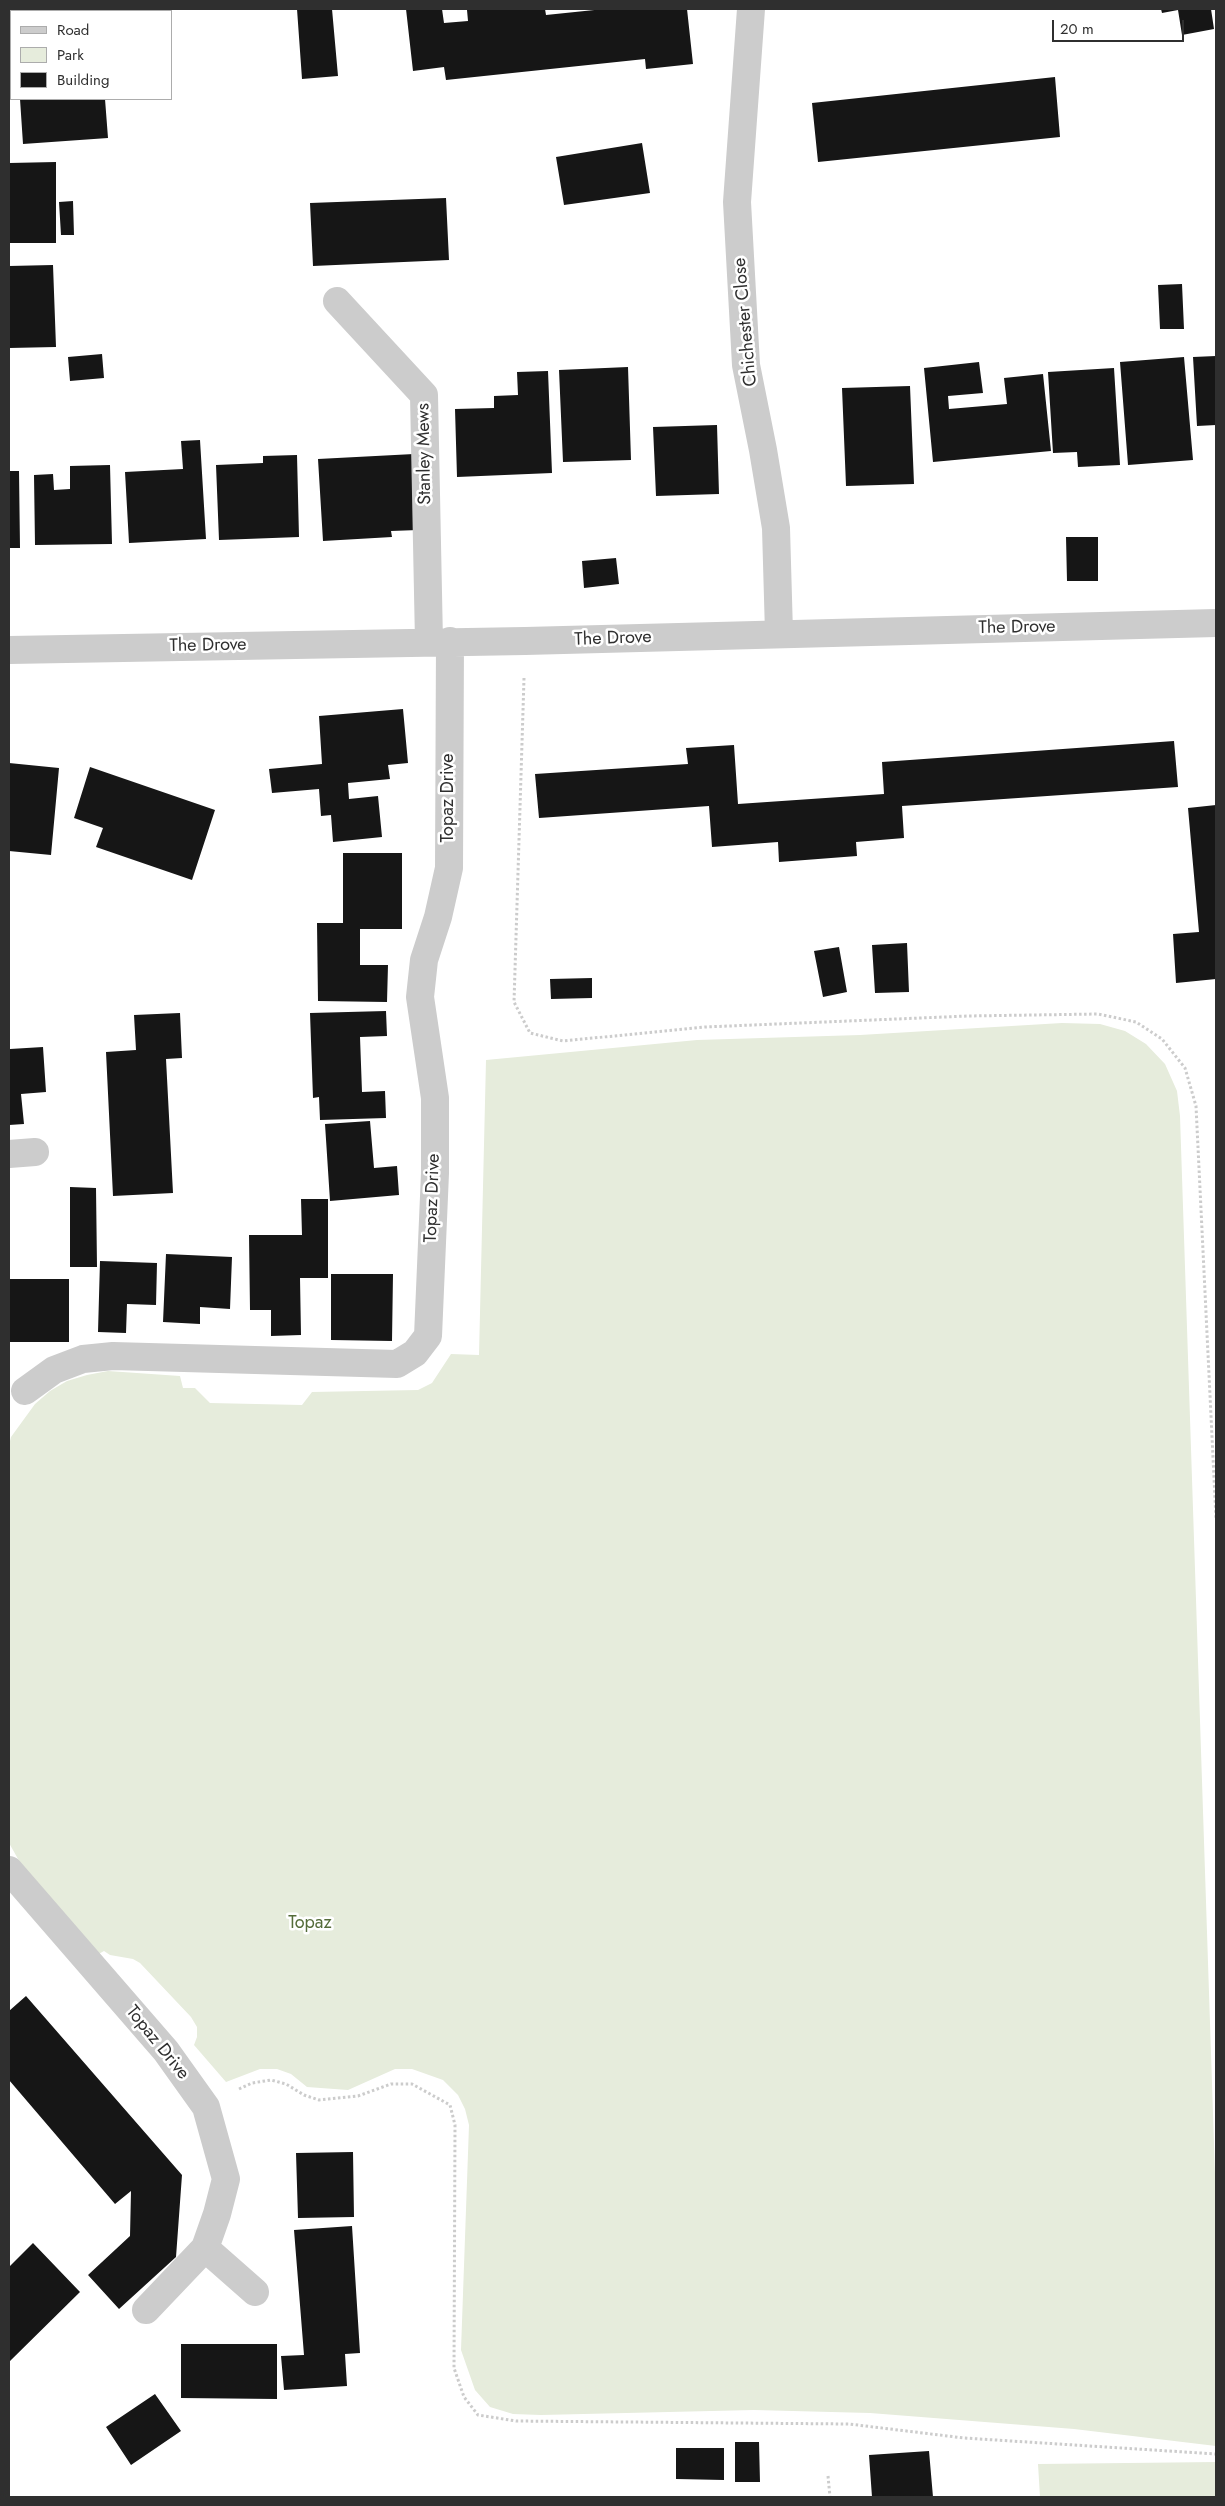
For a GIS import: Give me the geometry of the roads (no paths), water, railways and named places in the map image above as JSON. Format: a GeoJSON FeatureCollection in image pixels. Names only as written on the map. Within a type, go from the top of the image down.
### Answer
{"type":"FeatureCollection","features":[{"type":"Feature","properties":{"kind":"street","name":"Chichester Close"},"geometry":{"type":"LineString","coordinates":[[751,9],[737,202],[746,365],[776,528],[779,633]]}},
{"type":"Feature","properties":{"kind":"street","name":"Stanley Mews"},"geometry":{"type":"LineString","coordinates":[[337,301],[424,395],[439,642]]}},
{"type":"Feature","properties":{"kind":"street","name":"The Drove"},"geometry":{"type":"LineString","coordinates":[[9,650],[525,641],[1216,623]]}},
{"type":"Feature","properties":{"kind":"street","name":"Topaz Drive"},"geometry":{"type":"LineString","coordinates":[[14,1393],[54,1370],[83,1359],[113,1356],[397,1364],[415,1353],[428,1336],[435,1173],[435,1098],[420,997],[424,960],[438,918],[450,868],[439,642]]}},
{"type":"Feature","properties":{"kind":"street","name":"Topaz Drive"},"geometry":{"type":"LineString","coordinates":[[9,1870],[166,2051],[206,2107],[226,2179],[217,2214],[205,2248],[146,2310]]}},
{"type":"Feature","properties":{"kind":"street"},"geometry":{"type":"LineString","coordinates":[[205,2248],[255,2292]]}},
{"type":"Feature","properties":{"kind":"park label","name":"Topaz"},"geometry":{"type":"Point","coordinates":[310,1924]}}]}
